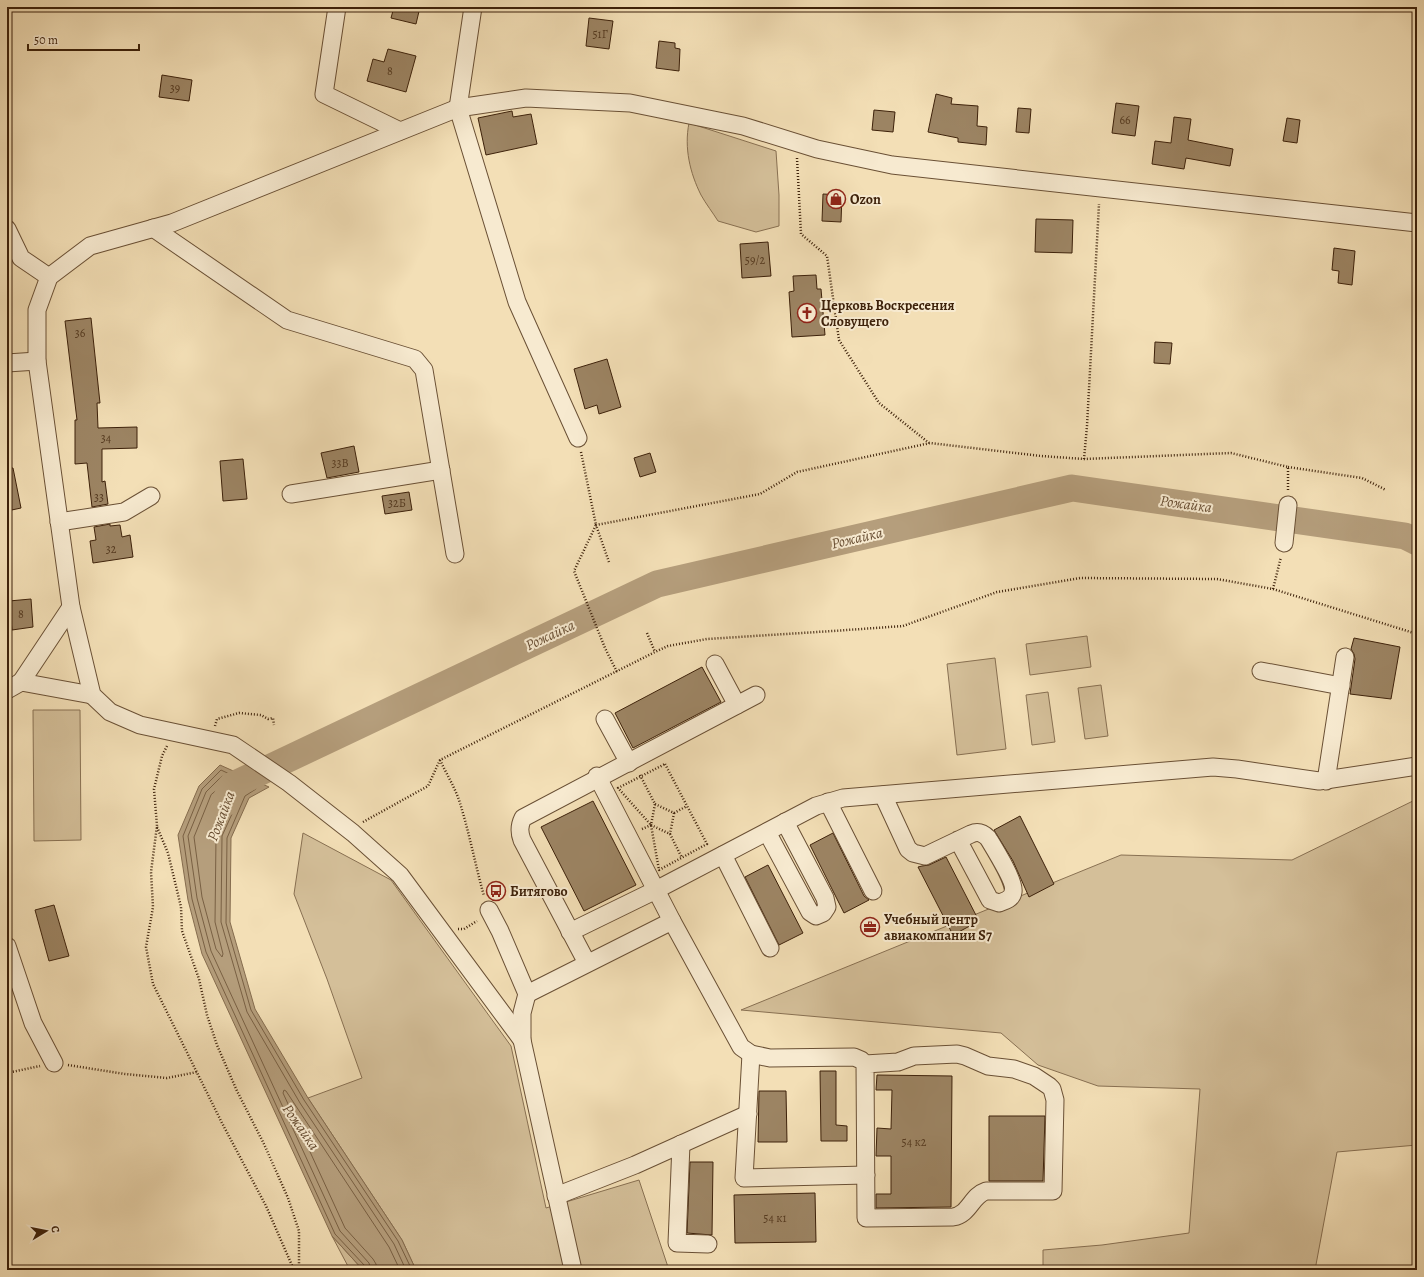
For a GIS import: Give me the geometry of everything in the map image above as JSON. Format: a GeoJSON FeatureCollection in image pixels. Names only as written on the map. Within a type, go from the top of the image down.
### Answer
{"type":"FeatureCollection","features":[{"type":"Feature","properties":{"kind":"street"},"geometry":{"type":"LineString","coordinates":[[337,7],[324,94],[400,131]]}},
{"type":"Feature","properties":{"kind":"street"},"geometry":{"type":"LineString","coordinates":[[473,7],[458,108],[517,302],[578,438]]}},
{"type":"Feature","properties":{"kind":"street"},"geometry":{"type":"LineString","coordinates":[[522,1040],[400,875],[353,833],[289,783],[233,745],[140,725],[110,712],[92,695],[71,607],[37,361],[37,310],[48,277],[90,246],[179,220],[458,108],[526,98],[630,103],[743,126],[817,149],[892,165],[1417,223]]}},
{"type":"Feature","properties":{"kind":"street"},"geometry":{"type":"LineString","coordinates":[[153,228],[287,320],[415,359],[424,370],[455,554]]}},
{"type":"Feature","properties":{"kind":"street"},"geometry":{"type":"LineString","coordinates":[[7,229],[22,258],[48,277]]}},
{"type":"Feature","properties":{"kind":"street"},"geometry":{"type":"LineString","coordinates":[[7,362],[37,361]]}},
{"type":"Feature","properties":{"kind":"street"},"geometry":{"type":"LineString","coordinates":[[291,494],[441,470]]}},
{"type":"Feature","properties":{"kind":"street"},"geometry":{"type":"LineString","coordinates":[[59,522],[124,512],[151,496]]}},
{"type":"Feature","properties":{"kind":"street"},"geometry":{"type":"LineString","coordinates":[[1284,543],[1288,505]]}},
{"type":"Feature","properties":{"kind":"street"},"geometry":{"type":"LineString","coordinates":[[71,607],[14,686],[92,695]]}},
{"type":"Feature","properties":{"kind":"street"},"geometry":{"type":"LineString","coordinates":[[1326,780],[1345,657]]}},
{"type":"Feature","properties":{"kind":"street"},"geometry":{"type":"LineString","coordinates":[[715,664],[737,705]]}},
{"type":"Feature","properties":{"kind":"street"},"geometry":{"type":"LineString","coordinates":[[1261,672],[1341,686]]}},
{"type":"Feature","properties":{"kind":"street"},"geometry":{"type":"LineString","coordinates":[[586,963],[522,840],[519,828],[523,818],[598,777],[631,762],[756,695]]}},
{"type":"Feature","properties":{"kind":"street"},"geometry":{"type":"LineString","coordinates":[[605,719],[631,762]]}},
{"type":"Feature","properties":{"kind":"street"},"geometry":{"type":"LineString","coordinates":[[570,932],[656,890],[686,865],[723,855],[816,806],[843,798],[1213,767],[1237,769],[1313,781],[1417,766]]}},
{"type":"Feature","properties":{"kind":"street"},"geometry":{"type":"LineString","coordinates":[[598,777],[672,921],[741,1047],[751,1054],[770,1058],[854,1057],[861,1060],[865,1064],[866,1218],[953,1218],[963,1213],[975,1198],[986,1191],[1053,1191],[1055,1100],[1050,1086],[1034,1076],[1014,1069],[988,1066],[965,1056],[956,1054],[914,1056],[898,1062],[865,1064]]}},
{"type":"Feature","properties":{"kind":"street"},"geometry":{"type":"LineString","coordinates":[[883,795],[908,849],[913,853],[925,856],[958,840]]}},
{"type":"Feature","properties":{"kind":"street"},"geometry":{"type":"LineString","coordinates":[[828,802],[873,891]]}},
{"type":"Feature","properties":{"kind":"street"},"geometry":{"type":"LineString","coordinates":[[768,832],[810,912],[816,916],[823,913],[827,907],[825,898],[785,822]]}},
{"type":"Feature","properties":{"kind":"street"},"geometry":{"type":"LineString","coordinates":[[723,855],[770,948]]}},
{"type":"Feature","properties":{"kind":"street"},"geometry":{"type":"LineString","coordinates":[[489,910],[500,931],[527,994],[522,1013],[522,1040],[573,1270]]}},
{"type":"Feature","properties":{"kind":"street"},"geometry":{"type":"LineString","coordinates":[[527,994],[672,921]]}},
{"type":"Feature","properties":{"kind":"street"},"geometry":{"type":"LineString","coordinates":[[7,946],[33,1023],[54,1063]]}},
{"type":"Feature","properties":{"kind":"street"},"geometry":{"type":"LineString","coordinates":[[751,1054],[744,1178],[866,1175]]}},
{"type":"Feature","properties":{"kind":"street"},"geometry":{"type":"LineString","coordinates":[[556,1196],[635,1166],[748,1114]]}},
{"type":"Feature","properties":{"kind":"street"},"geometry":{"type":"LineString","coordinates":[[681,1144],[677,1243],[708,1244]]}},
{"type":"Feature","properties":{"kind":"path"},"geometry":{"type":"LineString","coordinates":[[796,142],[801,234],[827,256],[839,340],[880,402],[930,443]]}},
{"type":"Feature","properties":{"kind":"path"},"geometry":{"type":"LineString","coordinates":[[1084,459],[1100,188]]}},
{"type":"Feature","properties":{"kind":"path"},"geometry":{"type":"LineString","coordinates":[[578,438],[596,525],[609,562]]}},
{"type":"Feature","properties":{"kind":"path"},"geometry":{"type":"LineString","coordinates":[[596,525],[760,494],[797,472],[930,443],[1041,456],[1084,459],[1231,453],[1288,467],[1362,478],[1386,490]]}},
{"type":"Feature","properties":{"kind":"path"},"geometry":{"type":"LineString","coordinates":[[1288,467],[1288,505]]}},
{"type":"Feature","properties":{"kind":"path"},"geometry":{"type":"LineString","coordinates":[[596,525],[574,571],[617,672]]}},
{"type":"Feature","properties":{"kind":"path"},"geometry":{"type":"LineString","coordinates":[[1273,589],[1284,543]]}},
{"type":"Feature","properties":{"kind":"path"},"geometry":{"type":"LineString","coordinates":[[353,833],[365,820],[428,786],[440,760],[668,646],[707,639],[833,632],[903,626],[998,592],[1080,578],[1217,579],[1273,589],[1417,634]]}},
{"type":"Feature","properties":{"kind":"path"},"geometry":{"type":"LineString","coordinates":[[647,633],[654,652]]}},
{"type":"Feature","properties":{"kind":"path"},"geometry":{"type":"LineString","coordinates":[[211,740],[218,719],[239,713],[261,715],[268,719],[273,718],[274,725]]}},
{"type":"Feature","properties":{"kind":"path"},"geometry":{"type":"LineString","coordinates":[[173,732],[162,756],[154,789],[157,826],[151,872],[153,907],[146,947],[153,984],[266,1206],[294,1270]]}},
{"type":"Feature","properties":{"kind":"path"},"geometry":{"type":"LineString","coordinates":[[440,760],[458,798],[468,832],[477,872],[489,910],[476,922],[464,929],[440,930]]}},
{"type":"Feature","properties":{"kind":"path"},"geometry":{"type":"LineString","coordinates":[[631,762],[641,776],[654,804],[651,825],[659,870],[686,865],[707,844],[665,764],[641,776],[618,788],[651,825],[670,834],[686,865]]}},
{"type":"Feature","properties":{"kind":"path"},"geometry":{"type":"LineString","coordinates":[[654,804],[674,813]]}},
{"type":"Feature","properties":{"kind":"path"},"geometry":{"type":"LineString","coordinates":[[674,813],[687,806]]}},
{"type":"Feature","properties":{"kind":"path"},"geometry":{"type":"LineString","coordinates":[[670,834],[674,813]]}},
{"type":"Feature","properties":{"kind":"path"},"geometry":{"type":"LineString","coordinates":[[157,826],[168,852],[181,906],[182,931],[198,979],[217,1046],[237,1091],[264,1144],[285,1191],[297,1224],[299,1231],[299,1270]]}},
{"type":"Feature","properties":{"kind":"path"},"geometry":{"type":"LineString","coordinates":[[7,1073],[54,1063],[125,1074],[167,1078],[197,1072]]}},
{"type":"Feature","properties":{"kind":"shaded area"},"geometry":{"type":"Polygon","coordinates":[[[689,123],[776,151],[779,195],[779,226],[756,232],[718,221],[701,195],[691,169],[687,142],[689,123]]]}},
{"type":"Feature","properties":{"kind":"shaded area"},"geometry":{"type":"Polygon","coordinates":[[[1087,636],[1091,667],[1030,675],[1026,644],[1087,636]]]}},
{"type":"Feature","properties":{"kind":"shaded area"},"geometry":{"type":"Polygon","coordinates":[[[995,658],[1006,749],[957,755],[947,664],[995,658]]]}},
{"type":"Feature","properties":{"kind":"shaded area"},"geometry":{"type":"Polygon","coordinates":[[[1101,685],[1108,736],[1085,739],[1078,688],[1101,685]]]}},
{"type":"Feature","properties":{"kind":"shaded area"},"geometry":{"type":"Polygon","coordinates":[[[1048,692],[1055,742],[1032,745],[1026,695],[1048,692]]]}},
{"type":"Feature","properties":{"kind":"shaded area"},"geometry":{"type":"Polygon","coordinates":[[[33,710],[80,710],[81,840],[34,841],[33,710]]]}},
{"type":"Feature","properties":{"kind":"shaded area"},"geometry":{"type":"Polygon","coordinates":[[[1417,799],[1417,1145],[1337,1152],[1315,1270],[1035,1270],[1043,1267],[1043,1250],[1102,1245],[1189,1233],[1200,1089],[1098,1086],[1038,1065],[1001,1033],[741,1010],[1121,855],[1292,860],[1417,799]]]}},
{"type":"Feature","properties":{"kind":"shaded area"},"geometry":{"type":"Polygon","coordinates":[[[303,833],[391,880],[511,1046],[546,1208],[639,1180],[669,1270],[416,1270],[402,1240],[308,1098],[362,1078],[327,979],[294,894],[303,833]]]}},
{"type":"Feature","properties":{"kind":"shaded area"},"geometry":{"type":"Polygon","coordinates":[[[332,1236],[363,1270],[350,1270],[332,1236]]]}},
{"type":"Feature","properties":{"kind":"water"},"geometry":{"type":"Polygon","coordinates":[[[220,765],[269,787],[249,798],[231,838],[230,922],[255,1009],[308,1098],[402,1240],[416,1270],[363,1270],[332,1236],[202,954],[188,900],[178,835],[199,786],[220,765]]]}},
{"type":"Feature","properties":{"kind":"building"},"geometry":{"type":"Polygon","coordinates":[[[394,7],[420,7],[416,24],[391,18],[394,7]]]}},
{"type":"Feature","properties":{"kind":"building"},"geometry":{"type":"Polygon","coordinates":[[[589,18],[613,21],[609,49],[586,46],[589,18]]]}},
{"type":"Feature","properties":{"kind":"building"},"geometry":{"type":"Polygon","coordinates":[[[659,41],[675,43],[675,48],[680,49],[679,71],[656,68],[659,41]]]}},
{"type":"Feature","properties":{"kind":"building"},"geometry":{"type":"Polygon","coordinates":[[[388,49],[416,56],[406,92],[367,81],[373,59],[384,62],[388,49]]]}},
{"type":"Feature","properties":{"kind":"building"},"geometry":{"type":"Polygon","coordinates":[[[162,75],[192,80],[189,101],[159,97],[162,75]]]}},
{"type":"Feature","properties":{"kind":"building"},"geometry":{"type":"Polygon","coordinates":[[[936,94],[952,98],[951,104],[978,106],[977,126],[987,127],[986,145],[958,142],[958,138],[928,132],[936,94]]]}},
{"type":"Feature","properties":{"kind":"building"},"geometry":{"type":"Polygon","coordinates":[[[1116,103],[1139,106],[1135,136],[1112,133],[1116,103]]]}},
{"type":"Feature","properties":{"kind":"building"},"geometry":{"type":"Polygon","coordinates":[[[1018,108],[1031,109],[1029,133],[1016,132],[1018,108]]]}},
{"type":"Feature","properties":{"kind":"building"},"geometry":{"type":"Polygon","coordinates":[[[874,110],[895,112],[893,132],[872,130],[874,110]]]}},
{"type":"Feature","properties":{"kind":"building"},"geometry":{"type":"Polygon","coordinates":[[[512,111],[513,117],[531,114],[537,144],[486,155],[478,118],[512,111]]]}},
{"type":"Feature","properties":{"kind":"building"},"geometry":{"type":"Polygon","coordinates":[[[1174,117],[1191,119],[1188,140],[1233,149],[1230,166],[1186,158],[1184,169],[1152,164],[1155,141],[1171,143],[1174,117]]]}},
{"type":"Feature","properties":{"kind":"building"},"geometry":{"type":"Polygon","coordinates":[[[1287,118],[1300,120],[1297,143],[1283,141],[1287,118]]]}},
{"type":"Feature","properties":{"kind":"building"},"geometry":{"type":"Polygon","coordinates":[[[823,194],[842,195],[841,222],[822,221],[823,194]]]}},
{"type":"Feature","properties":{"kind":"building"},"geometry":{"type":"Polygon","coordinates":[[[1036,219],[1073,220],[1072,253],[1035,252],[1036,219]]]}},
{"type":"Feature","properties":{"kind":"building"},"geometry":{"type":"Polygon","coordinates":[[[768,242],[771,276],[742,278],[740,244],[768,242]]]}},
{"type":"Feature","properties":{"kind":"building"},"geometry":{"type":"Polygon","coordinates":[[[1334,248],[1355,251],[1352,285],[1338,283],[1339,271],[1332,270],[1334,248]]]}},
{"type":"Feature","properties":{"kind":"building","name":"Церковь Воскресения Словущего"},"geometry":{"type":"Polygon","coordinates":[[[816,275],[817,289],[821,289],[825,335],[792,337],[789,292],[794,291],[793,276],[816,275]]]}},
{"type":"Feature","properties":{"kind":"building"},"geometry":{"type":"Polygon","coordinates":[[[91,318],[100,403],[97,403],[98,428],[137,427],[137,448],[102,449],[102,482],[105,481],[108,504],[92,507],[87,463],[75,464],[75,420],[77,420],[65,321],[91,318]]]}},
{"type":"Feature","properties":{"kind":"building"},"geometry":{"type":"Polygon","coordinates":[[[1155,342],[1172,343],[1170,364],[1154,363],[1155,342]]]}},
{"type":"Feature","properties":{"kind":"building"},"geometry":{"type":"Polygon","coordinates":[[[607,359],[621,407],[599,414],[597,405],[585,409],[574,369],[607,359]]]}},
{"type":"Feature","properties":{"kind":"building"},"geometry":{"type":"Polygon","coordinates":[[[354,446],[359,472],[327,478],[321,453],[354,446]]]}},
{"type":"Feature","properties":{"kind":"building"},"geometry":{"type":"Polygon","coordinates":[[[650,453],[656,472],[640,477],[634,458],[650,453]]]}},
{"type":"Feature","properties":{"kind":"building"},"geometry":{"type":"Polygon","coordinates":[[[243,459],[247,499],[223,501],[220,461],[243,459]]]}},
{"type":"Feature","properties":{"kind":"building"},"geometry":{"type":"Polygon","coordinates":[[[7,468],[13,468],[21,508],[7,511],[7,468]]]}},
{"type":"Feature","properties":{"kind":"building"},"geometry":{"type":"Polygon","coordinates":[[[409,492],[412,510],[385,514],[382,496],[409,492]]]}},
{"type":"Feature","properties":{"kind":"building"},"geometry":{"type":"Polygon","coordinates":[[[110,524],[110,526],[120,525],[122,537],[130,535],[133,557],[93,563],[90,541],[96,540],[94,527],[110,524]]]}},
{"type":"Feature","properties":{"kind":"building"},"geometry":{"type":"Polygon","coordinates":[[[31,599],[33,627],[12,630],[9,601],[31,599]]]}},
{"type":"Feature","properties":{"kind":"building"},"geometry":{"type":"Polygon","coordinates":[[[1354,638],[1400,647],[1391,699],[1350,694],[1355,659],[1351,649],[1354,638]]]}},
{"type":"Feature","properties":{"kind":"building"},"geometry":{"type":"Polygon","coordinates":[[[702,667],[721,702],[633,748],[615,713],[702,667]]]}},
{"type":"Feature","properties":{"kind":"building"},"geometry":{"type":"Polygon","coordinates":[[[593,801],[636,885],[584,911],[541,827],[593,801]]]}},
{"type":"Feature","properties":{"kind":"building"},"geometry":{"type":"Polygon","coordinates":[[[1020,816],[1054,884],[1029,897],[1013,861],[994,830],[1020,816]]]}},
{"type":"Feature","properties":{"kind":"building"},"geometry":{"type":"Polygon","coordinates":[[[833,833],[864,896],[869,900],[844,913],[810,845],[833,833]]]}},
{"type":"Feature","properties":{"kind":"building"},"geometry":{"type":"Polygon","coordinates":[[[946,857],[979,921],[953,935],[918,867],[929,865],[946,857]]]}},
{"type":"Feature","properties":{"kind":"building"},"geometry":{"type":"Polygon","coordinates":[[[768,865],[803,933],[779,945],[745,877],[768,865]]]}},
{"type":"Feature","properties":{"kind":"building"},"geometry":{"type":"Polygon","coordinates":[[[54,905],[69,956],[49,961],[35,910],[54,905]]]}},
{"type":"Feature","properties":{"kind":"building"},"geometry":{"type":"Polygon","coordinates":[[[820,1071],[836,1071],[836,1125],[847,1126],[847,1141],[821,1141],[820,1071]]]}},
{"type":"Feature","properties":{"kind":"building"},"geometry":{"type":"Polygon","coordinates":[[[877,1075],[952,1076],[951,1207],[876,1208],[876,1194],[891,1194],[891,1156],[876,1156],[877,1128],[891,1129],[892,1090],[876,1090],[877,1075]]]}},
{"type":"Feature","properties":{"kind":"building"},"geometry":{"type":"Polygon","coordinates":[[[759,1091],[786,1091],[787,1142],[758,1142],[759,1091]]]}},
{"type":"Feature","properties":{"kind":"building"},"geometry":{"type":"Polygon","coordinates":[[[989,1116],[1045,1116],[1043,1181],[989,1181],[989,1116]]]}},
{"type":"Feature","properties":{"kind":"building"},"geometry":{"type":"Polygon","coordinates":[[[690,1162],[713,1162],[712,1235],[687,1233],[690,1162]]]}},
{"type":"Feature","properties":{"kind":"building"},"geometry":{"type":"Polygon","coordinates":[[[815,1193],[816,1242],[735,1243],[734,1195],[815,1193]]]}},
{"type":"Feature","properties":{"kind":"waterway","name":"Рожайка"},"geometry":{"type":"LineString","coordinates":[[225,803],[231,786],[657,584],[1072,488],[1405,536],[1417,542]]}},
{"type":"Feature","properties":{"kind":"place","name":"Ozon"},"geometry":{"type":"Point","coordinates":[836,199]}},
{"type":"Feature","properties":{"kind":"place","name":"Церковь Воскресения Словущего"},"geometry":{"type":"Point","coordinates":[807,313]}},
{"type":"Feature","properties":{"kind":"place","name":"Битягово"},"geometry":{"type":"Point","coordinates":[496,891]}},
{"type":"Feature","properties":{"kind":"place","name":"Учебный центр авиакомпании S7"},"geometry":{"type":"Point","coordinates":[870,927]}}]}
